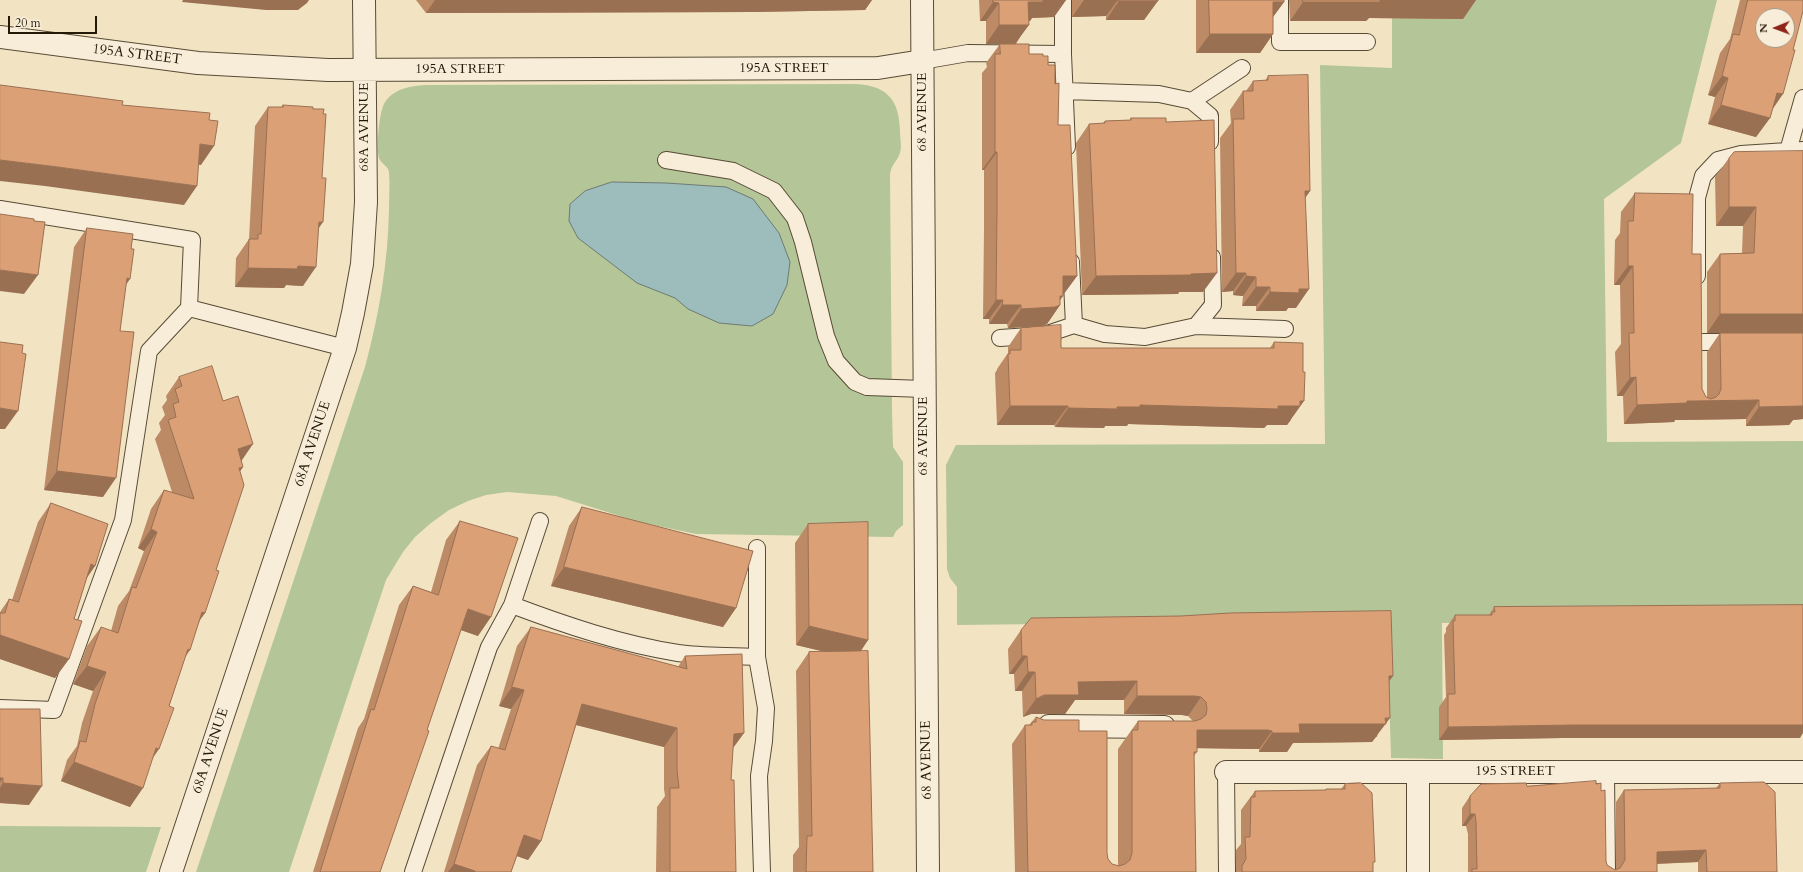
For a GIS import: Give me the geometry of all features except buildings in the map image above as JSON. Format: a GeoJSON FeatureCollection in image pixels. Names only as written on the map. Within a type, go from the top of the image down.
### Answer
{"type":"FeatureCollection","features":[{"type":"Feature","properties":{"kind":"street","name":"68A AVENUE"},"geometry":{"type":"LineString","coordinates":[[171,872],[345,348],[353,313],[362,264],[366,202],[364,0]]}},
{"type":"Feature","properties":{"kind":"street","name":"68 AVENUE"},"geometry":{"type":"LineString","coordinates":[[922,0],[928,872]]}},
{"type":"Feature","properties":{"kind":"street","name":"195A STREET"},"geometry":{"type":"LineString","coordinates":[[0,38],[198,63],[274,68],[365,70],[878,68],[922,61]]}},
{"type":"Feature","properties":{"kind":"street"},"geometry":{"type":"LineString","coordinates":[[1031,726],[1182,727]]}},
{"type":"Feature","properties":{"kind":"street"},"geometry":{"type":"LineString","coordinates":[[1106,726],[1106,749]]}},
{"type":"Feature","properties":{"kind":"street","name":"195 STREET"},"geometry":{"type":"LineString","coordinates":[[1226,772],[1803,772]]}},
{"type":"Feature","properties":{"kind":"street"},"geometry":{"type":"LineString","coordinates":[[1418,772],[1418,872]]}},
{"type":"Feature","properties":{"kind":"lane"},"geometry":{"type":"LineString","coordinates":[[1063,0],[1063,54],[1067,161]]}},
{"type":"Feature","properties":{"kind":"lane"},"geometry":{"type":"LineString","coordinates":[[1280,0],[1280,42],[1367,42]]}},
{"type":"Feature","properties":{"kind":"lane"},"geometry":{"type":"LineString","coordinates":[[922,61],[968,53],[1063,54]]}},
{"type":"Feature","properties":{"kind":"lane"},"geometry":{"type":"LineString","coordinates":[[1192,101],[1242,68]]}},
{"type":"Feature","properties":{"kind":"lane"},"geometry":{"type":"LineString","coordinates":[[1065,91],[1159,94],[1192,101],[1210,116],[1210,156]]}},
{"type":"Feature","properties":{"kind":"lane"},"geometry":{"type":"LineString","coordinates":[[1697,294],[1697,198],[1703,176],[1718,160],[1741,154],[1796,150],[1803,98]]}},
{"type":"Feature","properties":{"kind":"lane"},"geometry":{"type":"LineString","coordinates":[[666,160],[733,171],[774,191],[795,218],[804,242],[826,336],[836,361],[855,382],[867,387],[924,389]]}},
{"type":"Feature","properties":{"kind":"lane"},"geometry":{"type":"LineString","coordinates":[[0,209],[192,240],[189,308],[149,351],[123,520],[54,710],[0,708]]}},
{"type":"Feature","properties":{"kind":"lane"},"geometry":{"type":"LineString","coordinates":[[1196,326],[1213,305],[1212,242]]}},
{"type":"Feature","properties":{"kind":"lane"},"geometry":{"type":"LineString","coordinates":[[1071,247],[1074,325]]}},
{"type":"Feature","properties":{"kind":"lane"},"geometry":{"type":"LineString","coordinates":[[189,308],[345,348]]}},
{"type":"Feature","properties":{"kind":"lane"},"geometry":{"type":"LineString","coordinates":[[1000,338],[1044,335],[1074,325],[1105,334],[1146,337],[1196,326],[1285,329]]}},
{"type":"Feature","properties":{"kind":"lane"},"geometry":{"type":"LineString","coordinates":[[1697,326],[1697,350],[1750,343]]}},
{"type":"Feature","properties":{"kind":"lane"},"geometry":{"type":"LineString","coordinates":[[413,872],[489,647],[512,605],[540,521]]}},
{"type":"Feature","properties":{"kind":"lane"},"geometry":{"type":"LineString","coordinates":[[757,548],[757,657],[766,708],[764,741],[759,776],[762,872]]}},
{"type":"Feature","properties":{"kind":"lane"},"geometry":{"type":"LineString","coordinates":[[512,605],[554,621],[641,646],[680,654],[757,657]]}},
{"type":"Feature","properties":{"kind":"lane"},"geometry":{"type":"LineString","coordinates":[[1226,772],[1227,872]]}},
{"type":"Feature","properties":{"kind":"lane"},"geometry":{"type":"LineString","coordinates":[[1606,772],[1607,872]]}},
{"type":"Feature","properties":{"kind":"green space"},"geometry":{"type":"Polygon","coordinates":[[[1392,0],[1717,0],[1681,143],[1604,199],[1607,442],[1803,441],[1803,620],[1442,623],[1443,759],[1391,758],[1387,620],[957,625],[957,587],[950,578],[947,569],[946,465],[956,445],[1325,444],[1320,65],[1392,68],[1392,0]]]}},
{"type":"Feature","properties":{"kind":"green space"},"geometry":{"type":"Polygon","coordinates":[[[856,84],[876,88],[890,97],[897,111],[901,142],[899,156],[890,175],[893,447],[903,462],[903,525],[896,531],[893,537],[696,534],[639,522],[556,496],[507,492],[486,495],[468,501],[449,510],[415,537],[403,552],[386,580],[289,872],[196,872],[365,367],[370,347],[382,289],[387,249],[389,171],[379,158],[378,131],[382,109],[387,99],[402,89],[426,85],[856,84]]]}},
{"type":"Feature","properties":{"kind":"green space"},"geometry":{"type":"Polygon","coordinates":[[[0,826],[161,827],[146,872],[0,872],[0,826]]]}},
{"type":"Feature","properties":{"kind":"water"},"geometry":{"type":"Polygon","coordinates":[[[612,182],[666,183],[726,187],[753,199],[779,233],[790,262],[787,285],[773,314],[752,326],[719,323],[688,309],[675,298],[637,283],[578,238],[569,221],[570,204],[585,191],[612,182]]]}}]}
